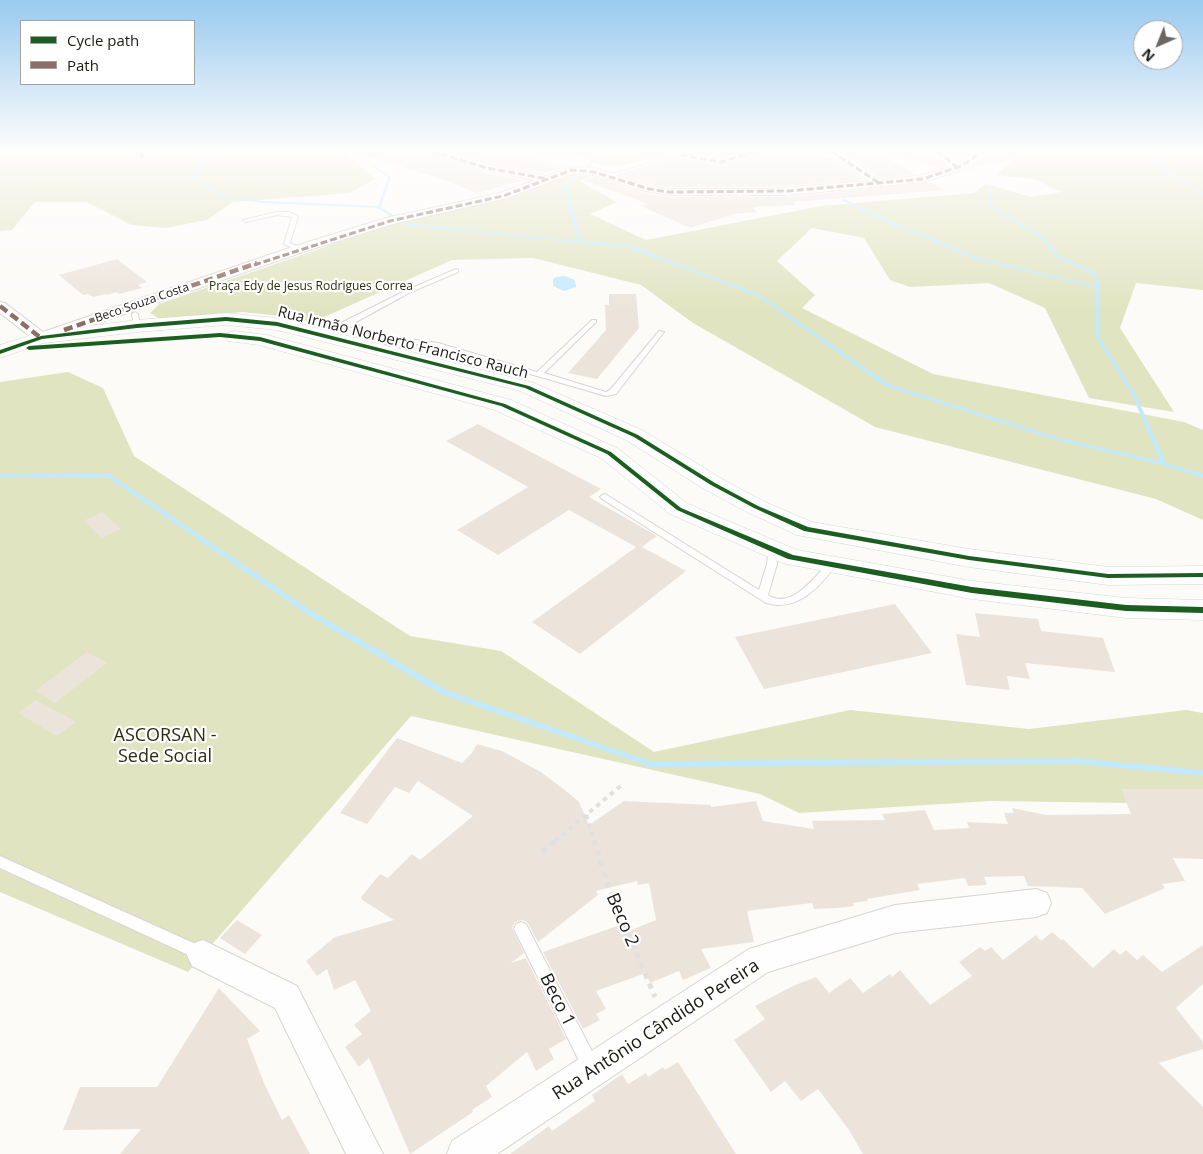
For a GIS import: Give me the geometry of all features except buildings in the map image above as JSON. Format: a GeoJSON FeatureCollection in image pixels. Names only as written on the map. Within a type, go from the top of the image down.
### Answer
{"type":"FeatureCollection","features":[{"type":"Feature","properties":{"kind":"street","name":"Beco Souza Costa"},"geometry":{"type":"LineString","coordinates":[[4,350],[299,249],[390,221],[463,205]]}},
{"type":"Feature","properties":{"kind":"street"},"geometry":{"type":"LineString","coordinates":[[0,306],[41,338]]}},
{"type":"Feature","properties":{"kind":"street","name":"Rua Irmão Norberto Francisco Rauch"},"geometry":{"type":"LineString","coordinates":[[41,338],[136,320],[226,319],[252,320],[277,324],[321,335],[359,335],[394,349],[526,387],[636,436],[714,484],[756,507],[806,529],[968,558],[1108,576],[1203,575]]}},
{"type":"Feature","properties":{"kind":"street","name":"Rua Irmão Norberto Francisco Rauch"},"geometry":{"type":"LineString","coordinates":[[4,350],[220,335],[260,339],[503,405],[610,453],[679,509],[791,558],[972,590],[1126,608],[1203,610]]}},
{"type":"Feature","properties":{"kind":"street"},"geometry":{"type":"LineString","coordinates":[[610,453],[636,436]]}},
{"type":"Feature","properties":{"kind":"street"},"geometry":{"type":"LineString","coordinates":[[968,558],[972,590]]}},
{"type":"Feature","properties":{"kind":"street","name":"Rua Antônio Cândido Pereira"},"geometry":{"type":"LineString","coordinates":[[465,1154],[760,960],[895,919],[1036,903]]}},
{"type":"Feature","properties":{"kind":"street"},"geometry":{"type":"LineString","coordinates":[[203,955],[286,997],[365,1154]]}},
{"type":"Feature","properties":{"kind":"lane"},"geometry":{"type":"LineString","coordinates":[[246,220],[284,213],[294,216],[287,244],[299,249]]}},
{"type":"Feature","properties":{"kind":"lane"},"geometry":{"type":"LineString","coordinates":[[359,335],[407,292],[456,271]]}},
{"type":"Feature","properties":{"kind":"lane"},"geometry":{"type":"LineString","coordinates":[[540,373],[594,320]]}},
{"type":"Feature","properties":{"kind":"lane"},"geometry":{"type":"LineString","coordinates":[[394,349],[416,342],[438,345],[610,393],[661,332]]}},
{"type":"Feature","properties":{"kind":"lane"},"geometry":{"type":"LineString","coordinates":[[606,497],[762,597],[776,603],[789,602],[802,595],[831,565]]}},
{"type":"Feature","properties":{"kind":"lane"},"geometry":{"type":"LineString","coordinates":[[762,597],[772,564],[772,550]]}},
{"type":"Feature","properties":{"kind":"lane"},"geometry":{"type":"LineString","coordinates":[[0,862],[203,955]]}},
{"type":"Feature","properties":{"kind":"lane","name":"Beco 1"},"geometry":{"type":"LineString","coordinates":[[521,929],[592,1070]]}},
{"type":"Feature","properties":{"kind":"path"},"geometry":{"type":"LineString","coordinates":[[542,852],[623,784]]}},
{"type":"Feature","properties":{"kind":"green space"},"geometry":{"type":"Polygon","coordinates":[[[0,205],[33,205],[12,230],[0,231],[0,205]]]}},
{"type":"Feature","properties":{"kind":"green space"},"geometry":{"type":"Polygon","coordinates":[[[92,205],[229,205],[207,220],[166,228],[132,225],[92,205]]]}},
{"type":"Feature","properties":{"kind":"green space","name":"Praça Edy de Jesus Rodrigues Correa"},"geometry":{"type":"Polygon","coordinates":[[[472,205],[611,205],[590,214],[646,240],[821,206],[1203,205],[1203,290],[1136,283],[1120,328],[1174,412],[1089,398],[1045,308],[989,283],[910,287],[890,280],[864,238],[812,228],[777,261],[815,295],[802,308],[933,374],[1184,422],[1203,430],[1203,520],[1156,499],[875,427],[693,323],[641,285],[533,258],[452,260],[313,322],[242,312],[160,319],[150,313],[159,304],[406,219],[472,205]]]}},
{"type":"Feature","properties":{"kind":"green space","name":"ASCORSAN - Sede Social"},"geometry":{"type":"Polygon","coordinates":[[[68,372],[103,388],[134,456],[410,636],[501,651],[654,752],[850,710],[1029,729],[1186,710],[1203,713],[1203,804],[990,801],[799,813],[760,794],[411,716],[188,972],[0,892],[0,382],[68,372]]]}},
{"type":"Feature","properties":{"kind":"water"},"geometry":{"type":"Polygon","coordinates":[[[565,276],[575,280],[576,287],[564,291],[553,286],[553,279],[565,276]]]}},
{"type":"Feature","properties":{"kind":"waterway"},"geometry":{"type":"LineString","coordinates":[[330,205],[379,207]]}},
{"type":"Feature","properties":{"kind":"waterway"},"geometry":{"type":"LineString","coordinates":[[569,205],[580,242]]}},
{"type":"Feature","properties":{"kind":"waterway"},"geometry":{"type":"LineString","coordinates":[[853,205],[898,226],[979,259],[1097,288]]}},
{"type":"Feature","properties":{"kind":"waterway"},"geometry":{"type":"LineString","coordinates":[[990,205],[1045,239],[1055,255],[1097,275],[1097,288]]}},
{"type":"Feature","properties":{"kind":"waterway"},"geometry":{"type":"LineString","coordinates":[[379,207],[404,224],[580,242]]}},
{"type":"Feature","properties":{"kind":"waterway"},"geometry":{"type":"LineString","coordinates":[[580,242],[630,247],[758,295],[887,385],[1054,438],[1164,464]]}},
{"type":"Feature","properties":{"kind":"waterway"},"geometry":{"type":"LineString","coordinates":[[1097,288],[1097,336],[1134,395],[1164,464]]}},
{"type":"Feature","properties":{"kind":"waterway"},"geometry":{"type":"LineString","coordinates":[[1164,464],[1203,476]]}},
{"type":"Feature","properties":{"kind":"waterway"},"geometry":{"type":"LineString","coordinates":[[0,475],[108,475],[310,613],[444,692],[650,764],[1078,761],[1203,773]]}},
{"type":"Feature","properties":{"kind":"marked path"},"geometry":{"type":"LineString","coordinates":[[64,330],[299,249],[390,221],[463,205]]}},
{"type":"Feature","properties":{"kind":"marked path"},"geometry":{"type":"LineString","coordinates":[[0,306],[41,338],[43,337]]}},
{"type":"Feature","properties":{"kind":"cycle path"},"geometry":{"type":"LineString","coordinates":[[0,352],[41,338],[137,326],[226,319],[277,324],[527,387],[636,436],[713,484],[756,507],[806,529],[969,558],[1108,576],[1203,575]]}},
{"type":"Feature","properties":{"kind":"cycle path"},"geometry":{"type":"LineString","coordinates":[[29,348],[220,335],[260,339],[503,405],[609,453],[679,509],[791,557],[972,590],[1126,608],[1203,610]]}}]}
